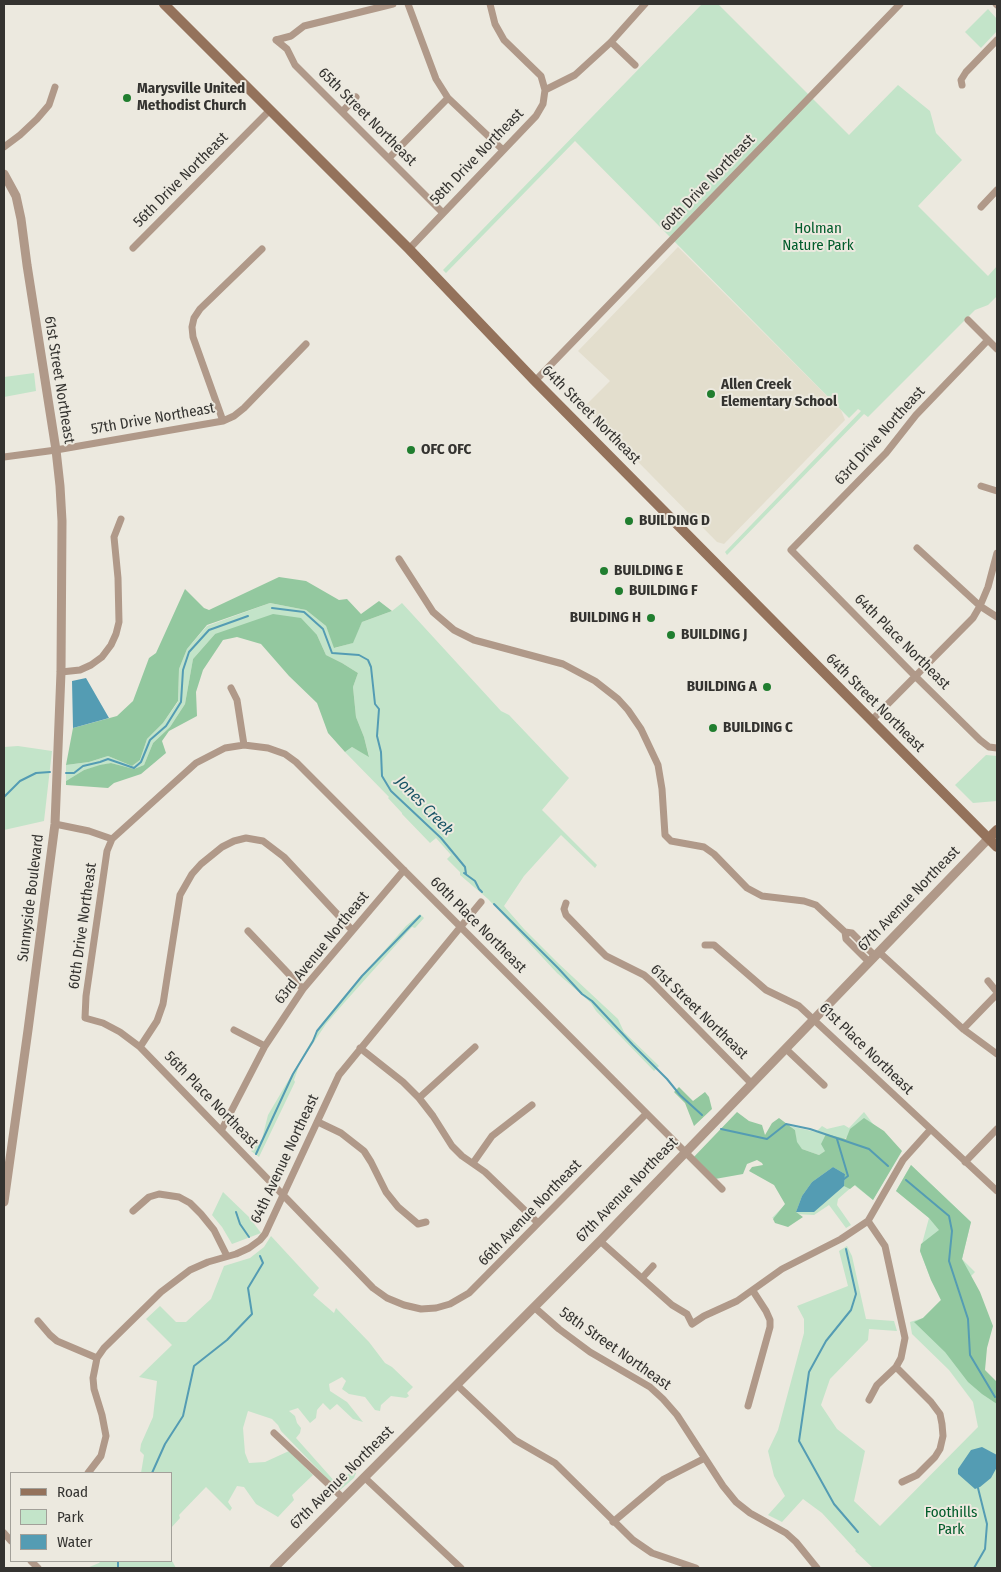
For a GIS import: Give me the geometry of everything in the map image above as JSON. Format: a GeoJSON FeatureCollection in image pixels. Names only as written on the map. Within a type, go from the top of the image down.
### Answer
{"type":"FeatureCollection","features":[{"type":"Feature","properties":{"kind":"main road","name":"64th Street Northeast"},"geometry":{"type":"LineString","coordinates":[[164,4],[409,249],[536,381],[997,846]]}},
{"type":"Feature","properties":{"kind":"main road","name":"67th Avenue Northeast"},"geometry":{"type":"LineString","coordinates":[[989,838],[997,830]]}},
{"type":"Feature","properties":{"kind":"street","name":"65th Street Northeast"},"geometry":{"type":"LineString","coordinates":[[393,4],[304,26],[290,36],[276,40],[287,50],[295,65],[442,212]]}},
{"type":"Feature","properties":{"kind":"street"},"geometry":{"type":"LineString","coordinates":[[408,4],[436,80],[448,98],[503,150]]}},
{"type":"Feature","properties":{"kind":"street"},"geometry":{"type":"LineString","coordinates":[[490,4],[495,24],[504,40],[541,76],[545,90],[575,75],[611,42],[645,4]]}},
{"type":"Feature","properties":{"kind":"street","name":"60th Drive Northeast"},"geometry":{"type":"LineString","coordinates":[[536,381],[900,4]]}},
{"type":"Feature","properties":{"kind":"street"},"geometry":{"type":"LineString","coordinates":[[962,84],[961,80],[966,72],[997,40]]}},
{"type":"Feature","properties":{"kind":"street"},"geometry":{"type":"LineString","coordinates":[[611,42],[635,65]]}},
{"type":"Feature","properties":{"kind":"street"},"geometry":{"type":"LineString","coordinates":[[4,146],[20,135],[37,119],[49,104],[55,87]]}},
{"type":"Feature","properties":{"kind":"street","name":"58th Drive Northeast"},"geometry":{"type":"LineString","coordinates":[[409,249],[442,212],[536,116],[543,104],[545,90]]}},
{"type":"Feature","properties":{"kind":"street"},"geometry":{"type":"LineString","coordinates":[[342,112],[356,97]]}},
{"type":"Feature","properties":{"kind":"street"},"geometry":{"type":"LineString","coordinates":[[389,158],[448,98]]}},
{"type":"Feature","properties":{"kind":"street","name":"56th Drive Northeast"},"geometry":{"type":"LineString","coordinates":[[134,248],[270,110]]}},
{"type":"Feature","properties":{"kind":"street","name":"61st Street Northeast"},"geometry":{"type":"LineString","coordinates":[[4,174],[16,196],[21,219],[56,450],[62,521],[60,594]]}},
{"type":"Feature","properties":{"kind":"street"},"geometry":{"type":"LineString","coordinates":[[981,207],[997,190]]}},
{"type":"Feature","properties":{"kind":"street"},"geometry":{"type":"LineString","coordinates":[[223,421],[193,337],[192,326],[194,318],[206,303],[262,249]]}},
{"type":"Feature","properties":{"kind":"street"},"geometry":{"type":"LineString","coordinates":[[968,320],[997,349]]}},
{"type":"Feature","properties":{"kind":"street","name":"63rd Drive Northeast"},"geometry":{"type":"LineString","coordinates":[[791,550],[886,453],[916,415],[988,340]]}},
{"type":"Feature","properties":{"kind":"street","name":"57th Drive Northeast"},"geometry":{"type":"LineString","coordinates":[[4,457],[56,450],[223,421],[234,416],[244,408],[306,344]]}},
{"type":"Feature","properties":{"kind":"street"},"geometry":{"type":"LineString","coordinates":[[980,486],[997,491]]}},
{"type":"Feature","properties":{"kind":"street"},"geometry":{"type":"LineString","coordinates":[[61,672],[80,670],[92,665],[102,657],[116,634],[119,622],[118,578],[114,537],[122,519]]}},
{"type":"Feature","properties":{"kind":"street"},"geometry":{"type":"LineString","coordinates":[[917,548],[980,606],[997,616]]}},
{"type":"Feature","properties":{"kind":"street","name":"64th Place Northeast"},"geometry":{"type":"LineString","coordinates":[[791,550],[915,676],[989,747],[997,748]]}},
{"type":"Feature","properties":{"kind":"street"},"geometry":{"type":"LineString","coordinates":[[871,721],[973,618],[988,587],[997,553]]}},
{"type":"Feature","properties":{"kind":"street"},"geometry":{"type":"LineString","coordinates":[[399,559],[433,612],[454,630],[474,640],[563,664],[595,681],[618,699],[641,729],[658,765],[662,789],[663,826],[665,835],[671,841],[704,847],[714,854],[747,888],[762,896],[804,901],[816,905],[845,932],[846,939],[874,956],[963,1029],[997,1054]]}},
{"type":"Feature","properties":{"kind":"street","name":"Sunnyside Boulevard"},"geometry":{"type":"LineString","coordinates":[[4,1202],[55,824],[61,672],[60,594]]}},
{"type":"Feature","properties":{"kind":"street"},"geometry":{"type":"LineString","coordinates":[[55,824],[89,831],[112,839],[196,763],[225,748],[244,745],[237,700],[232,688]]}},
{"type":"Feature","properties":{"kind":"street","name":"60th Place Northeast"},"geometry":{"type":"LineString","coordinates":[[244,745],[268,748],[285,754],[296,762],[722,1189]]}},
{"type":"Feature","properties":{"kind":"street"},"geometry":{"type":"LineString","coordinates":[[140,1047],[157,1021],[163,1004],[180,895],[185,884],[201,864],[222,847],[246,838],[263,841],[278,852],[352,930]]}},
{"type":"Feature","properties":{"kind":"street","name":"67th Avenue Northeast"},"geometry":{"type":"LineString","coordinates":[[274,1568],[600,1241],[989,838]]}},
{"type":"Feature","properties":{"kind":"street","name":"60th Drive Northeast"},"geometry":{"type":"LineString","coordinates":[[85,1018],[86,996],[107,851],[112,839]]}},
{"type":"Feature","properties":{"kind":"street","name":"63rd Avenue Northeast"},"geometry":{"type":"LineString","coordinates":[[221,1131],[265,1046],[303,989],[404,870]]}},
{"type":"Feature","properties":{"kind":"street","name":"64th Avenue Northeast"},"geometry":{"type":"LineString","coordinates":[[97,1358],[111,1341],[161,1292],[190,1270],[249,1248],[260,1240],[265,1234],[339,1075],[481,902]]}},
{"type":"Feature","properties":{"kind":"street","name":"61st Street Northeast"},"geometry":{"type":"LineString","coordinates":[[566,903],[564,909],[566,916],[606,956],[644,975],[652,982],[751,1083]]}},
{"type":"Feature","properties":{"kind":"street"},"geometry":{"type":"LineString","coordinates":[[248,931],[303,989]]}},
{"type":"Feature","properties":{"kind":"street","name":"61st Place Northeast"},"geometry":{"type":"LineString","coordinates":[[705,945],[714,945],[766,990],[800,1006],[997,1192]]}},
{"type":"Feature","properties":{"kind":"street"},"geometry":{"type":"LineString","coordinates":[[963,1029],[997,993],[988,981]]}},
{"type":"Feature","properties":{"kind":"street","name":"56th Place Northeast"},"geometry":{"type":"LineString","coordinates":[[85,1018],[103,1023],[120,1032],[140,1047],[373,1288],[387,1298],[404,1305],[421,1308]]}},
{"type":"Feature","properties":{"kind":"street"},"geometry":{"type":"LineString","coordinates":[[234,1030],[265,1046]]}},
{"type":"Feature","properties":{"kind":"street"},"geometry":{"type":"LineString","coordinates":[[419,1098],[475,1047]]}},
{"type":"Feature","properties":{"kind":"street"},"geometry":{"type":"LineString","coordinates":[[360,1048],[403,1082],[433,1116],[452,1146],[462,1156],[485,1172],[538,1223]]}},
{"type":"Feature","properties":{"kind":"street"},"geometry":{"type":"LineString","coordinates":[[786,1049],[824,1085]]}},
{"type":"Feature","properties":{"kind":"street"},"geometry":{"type":"LineString","coordinates":[[473,1164],[492,1136],[532,1104]]}},
{"type":"Feature","properties":{"kind":"street","name":"66th Avenue Northeast"},"geometry":{"type":"LineString","coordinates":[[421,1308],[436,1308],[450,1304],[470,1293],[646,1114]]}},
{"type":"Feature","properties":{"kind":"street"},"geometry":{"type":"LineString","coordinates":[[318,1122],[340,1133],[364,1151],[386,1192],[398,1207],[418,1224],[426,1222]]}},
{"type":"Feature","properties":{"kind":"street"},"geometry":{"type":"LineString","coordinates":[[965,1162],[997,1129]]}},
{"type":"Feature","properties":{"kind":"street"},"geometry":{"type":"LineString","coordinates":[[600,1241],[672,1305],[687,1314],[692,1324],[704,1316],[737,1301],[782,1269],[841,1239],[868,1221],[900,1165],[930,1130]]}},
{"type":"Feature","properties":{"kind":"street"},"geometry":{"type":"LineString","coordinates":[[133,1211],[149,1197],[159,1194],[180,1197],[190,1204],[214,1230],[227,1256]]}},
{"type":"Feature","properties":{"kind":"street"},"geometry":{"type":"LineString","coordinates":[[868,1221],[879,1234],[885,1246],[905,1338],[901,1358],[896,1367],[877,1385],[868,1400]]}},
{"type":"Feature","properties":{"kind":"street"},"geometry":{"type":"LineString","coordinates":[[642,1278],[654,1266]]}},
{"type":"Feature","properties":{"kind":"street"},"geometry":{"type":"LineString","coordinates":[[748,1406],[770,1327],[770,1320],[766,1311],[753,1291]]}},
{"type":"Feature","properties":{"kind":"street","name":"58th Street Northeast"},"geometry":{"type":"LineString","coordinates":[[534,1307],[590,1352],[650,1387],[677,1415],[723,1486],[736,1502],[750,1513],[786,1533],[796,1542],[817,1568]]}},
{"type":"Feature","properties":{"kind":"street"},"geometry":{"type":"LineString","coordinates":[[38,1321],[57,1341],[97,1358],[94,1368],[94,1390],[106,1436],[101,1456],[89,1472]]}},
{"type":"Feature","properties":{"kind":"street"},"geometry":{"type":"LineString","coordinates":[[896,1367],[931,1402],[940,1414],[943,1436],[940,1448],[927,1466],[918,1475],[902,1482]]}},
{"type":"Feature","properties":{"kind":"street"},"geometry":{"type":"LineString","coordinates":[[456,1385],[515,1440],[555,1462],[632,1540],[652,1553],[693,1567]]}},
{"type":"Feature","properties":{"kind":"street"},"geometry":{"type":"LineString","coordinates":[[274,1433],[343,1498]]}},
{"type":"Feature","properties":{"kind":"street"},"geometry":{"type":"LineString","coordinates":[[613,1522],[664,1479],[705,1458]]}},
{"type":"Feature","properties":{"kind":"street"},"geometry":{"type":"LineString","coordinates":[[364,1477],[461,1568]]}},
{"type":"Feature","properties":{"kind":"shaded area","name":"Allen Creek Elementary School"},"geometry":{"type":"Polygon","coordinates":[[[678,247],[841,410],[845,420],[724,544],[717,542],[584,407],[610,381],[578,351],[678,247]]]}},
{"type":"Feature","properties":{"kind":"green space","name":"Holman Nature Park"},"geometry":{"type":"Polygon","coordinates":[[[702,4],[718,4],[849,135],[898,85],[930,111],[936,133],[962,160],[918,206],[988,276],[997,266],[997,296],[988,305],[975,310],[868,417],[864,414],[727,555],[725,552],[861,411],[858,409],[849,418],[575,141],[446,273],[443,270],[702,4]]]}},
{"type":"Feature","properties":{"kind":"green space"},"geometry":{"type":"Polygon","coordinates":[[[988,9],[997,19],[997,31],[981,48],[965,32],[988,9]]]}},
{"type":"Feature","properties":{"kind":"green space"},"geometry":{"type":"Polygon","coordinates":[[[34,373],[36,391],[4,397],[4,377],[34,373]]]}},
{"type":"Feature","properties":{"kind":"green space"},"geometry":{"type":"Polygon","coordinates":[[[279,577],[306,581],[339,600],[347,599],[361,614],[379,601],[392,611],[362,622],[353,643],[334,648],[326,626],[306,610],[270,603],[207,625],[187,649],[179,669],[178,701],[163,723],[147,739],[140,760],[132,766],[108,756],[89,762],[66,765],[73,728],[117,716],[133,701],[149,658],[156,653],[185,589],[204,608],[209,610],[279,577]]]}},
{"type":"Feature","properties":{"kind":"green space"},"geometry":{"type":"Polygon","coordinates":[[[270,603],[306,610],[326,626],[335,648],[352,643],[362,622],[392,611],[402,603],[501,711],[509,715],[569,778],[542,810],[597,865],[595,868],[561,835],[524,876],[504,906],[559,964],[618,1019],[624,1032],[659,1066],[654,1071],[596,1011],[591,1003],[557,973],[488,899],[460,875],[460,872],[447,859],[451,855],[436,838],[430,843],[345,752],[352,747],[369,756],[356,717],[353,687],[358,673],[326,655],[317,635],[215,634],[193,659],[185,704],[170,727],[153,743],[144,765],[134,769],[111,763],[84,770],[66,781],[66,765],[89,762],[108,756],[132,766],[140,760],[147,739],[163,723],[178,702],[179,669],[187,649],[207,626],[270,603]]]}},
{"type":"Feature","properties":{"kind":"green space"},"geometry":{"type":"Polygon","coordinates":[[[273,614],[301,618],[317,635],[326,655],[358,673],[353,687],[356,717],[369,757],[352,747],[345,752],[328,733],[317,703],[289,676],[261,644],[237,637],[223,640],[203,670],[196,692],[197,716],[169,731],[162,741],[166,753],[141,774],[114,783],[108,788],[66,785],[66,781],[84,770],[100,765],[111,763],[134,769],[144,765],[153,743],[170,727],[185,704],[193,659],[215,634],[273,614]]]}},
{"type":"Feature","properties":{"kind":"green space"},"geometry":{"type":"Polygon","coordinates":[[[18,746],[52,751],[44,821],[4,830],[4,747],[18,746]]]}},
{"type":"Feature","properties":{"kind":"green space"},"geometry":{"type":"Polygon","coordinates":[[[986,755],[997,756],[997,801],[973,803],[955,785],[986,755]]]}},
{"type":"Feature","properties":{"kind":"green space"},"geometry":{"type":"Polygon","coordinates":[[[420,914],[424,918],[415,928],[412,927],[326,1024],[300,1063],[295,1082],[259,1157],[251,1151],[262,1139],[268,1115],[322,1023],[406,926],[420,914]]]}},
{"type":"Feature","properties":{"kind":"green space"},"geometry":{"type":"Polygon","coordinates":[[[679,1087],[693,1101],[705,1092],[709,1097],[712,1109],[694,1126],[685,1103],[674,1092],[679,1087]]]}},
{"type":"Feature","properties":{"kind":"green space"},"geometry":{"type":"Polygon","coordinates":[[[737,1112],[749,1121],[762,1125],[765,1135],[772,1123],[779,1118],[795,1130],[797,1142],[802,1149],[819,1155],[825,1151],[821,1144],[826,1134],[846,1139],[850,1129],[864,1118],[884,1131],[902,1151],[873,1200],[855,1185],[850,1189],[844,1186],[845,1174],[833,1167],[812,1182],[802,1196],[796,1212],[803,1217],[788,1227],[775,1223],[773,1219],[785,1204],[774,1185],[749,1171],[752,1167],[763,1165],[762,1163],[757,1160],[747,1164],[743,1174],[715,1179],[690,1161],[737,1112]]]}},
{"type":"Feature","properties":{"kind":"green space"},"geometry":{"type":"Polygon","coordinates":[[[864,1112],[898,1157],[873,1200],[854,1185],[838,1199],[837,1205],[851,1225],[846,1228],[829,1205],[814,1215],[795,1214],[786,1221],[772,1218],[852,1136],[842,1139],[826,1134],[825,1151],[819,1155],[802,1149],[796,1142],[795,1130],[790,1126],[816,1132],[822,1126],[827,1129],[844,1125],[849,1128],[864,1112]]]}},
{"type":"Feature","properties":{"kind":"green space","name":"Foothills Park"},"geometry":{"type":"Polygon","coordinates":[[[911,1165],[971,1222],[962,1259],[975,1272],[927,1321],[997,1386],[997,1568],[873,1568],[855,1551],[822,1513],[803,1499],[782,1522],[768,1515],[785,1496],[774,1476],[768,1451],[778,1430],[804,1333],[804,1319],[797,1306],[848,1286],[839,1251],[847,1246],[852,1256],[866,1319],[894,1321],[897,1331],[869,1329],[868,1340],[830,1379],[821,1405],[837,1429],[865,1451],[854,1501],[880,1526],[978,1427],[973,1402],[949,1370],[912,1334],[910,1322],[923,1318],[941,1300],[920,1251],[929,1218],[896,1191],[911,1165]]]}},
{"type":"Feature","properties":{"kind":"green space"},"geometry":{"type":"Polygon","coordinates":[[[911,1165],[971,1222],[962,1259],[980,1292],[993,1326],[987,1348],[985,1370],[997,1382],[997,1404],[968,1382],[945,1352],[914,1322],[923,1318],[941,1300],[920,1251],[921,1244],[939,1230],[929,1218],[896,1191],[911,1165]]]}},
{"type":"Feature","properties":{"kind":"green space"},"geometry":{"type":"Polygon","coordinates":[[[223,1192],[249,1217],[261,1233],[232,1244],[212,1215],[223,1192]]]}},
{"type":"Feature","properties":{"kind":"green space"},"geometry":{"type":"Polygon","coordinates":[[[271,1236],[319,1288],[313,1295],[334,1313],[336,1308],[369,1342],[385,1363],[392,1367],[413,1387],[407,1393],[409,1396],[406,1398],[391,1396],[381,1405],[380,1411],[375,1410],[365,1397],[349,1394],[342,1389],[346,1381],[342,1377],[329,1384],[330,1391],[347,1402],[363,1422],[353,1419],[337,1404],[330,1410],[323,1403],[317,1410],[316,1418],[310,1423],[298,1408],[289,1411],[295,1416],[301,1428],[296,1438],[337,1484],[353,1470],[356,1473],[354,1478],[339,1491],[281,1431],[272,1419],[248,1411],[243,1428],[245,1453],[249,1463],[265,1462],[289,1451],[313,1475],[292,1495],[294,1500],[278,1517],[256,1504],[244,1487],[237,1486],[228,1502],[232,1508],[230,1511],[206,1487],[179,1515],[180,1518],[172,1527],[172,1472],[141,1472],[144,1455],[140,1451],[141,1444],[153,1417],[157,1381],[139,1377],[172,1345],[146,1319],[160,1306],[176,1322],[186,1322],[211,1299],[224,1266],[250,1258],[264,1247],[271,1236]]]}},
{"type":"Feature","properties":{"kind":"green space"},"geometry":{"type":"Polygon","coordinates":[[[172,1561],[176,1568],[87,1568],[99,1563],[172,1561]]]}},
{"type":"Feature","properties":{"kind":"water"},"geometry":{"type":"Polygon","coordinates":[[[86,678],[109,718],[73,728],[72,681],[86,678]]]}},
{"type":"Feature","properties":{"kind":"water"},"geometry":{"type":"Polygon","coordinates":[[[833,1167],[845,1174],[844,1186],[814,1212],[796,1212],[802,1196],[812,1182],[833,1167]]]}},
{"type":"Feature","properties":{"kind":"water"},"geometry":{"type":"Polygon","coordinates":[[[982,1447],[997,1455],[997,1467],[991,1478],[975,1489],[958,1474],[958,1469],[971,1450],[982,1447]]]}},
{"type":"Feature","properties":{"kind":"waterway","name":"Jones Creek"},"geometry":{"type":"LineString","coordinates":[[272,608],[304,612],[323,629],[332,653],[359,655],[368,660],[371,667],[375,704],[379,709],[377,736],[381,752],[382,776],[391,791],[441,838],[465,867],[466,874]]}},
{"type":"Feature","properties":{"kind":"waterway","name":"Jones Creek"},"geometry":{"type":"LineString","coordinates":[[66,773],[74,773],[83,766],[108,759],[134,768],[141,762],[150,740],[166,726],[181,702],[183,670],[189,652],[209,630],[248,616]]}},
{"type":"Feature","properties":{"kind":"waterway","name":"Jones Creek"},"geometry":{"type":"LineString","coordinates":[[4,797],[20,781],[36,773],[50,772]]}},
{"type":"Feature","properties":{"kind":"waterway"},"geometry":{"type":"LineString","coordinates":[[464,873],[475,881],[482,892]]}},
{"type":"Feature","properties":{"kind":"waterway"},"geometry":{"type":"LineString","coordinates":[[494,904],[582,994],[592,1001],[680,1095],[702,1115]]}},
{"type":"Feature","properties":{"kind":"waterway","name":"Jones Creek"},"geometry":{"type":"LineString","coordinates":[[256,1154],[293,1074],[317,1031],[362,976],[420,916]]}},
{"type":"Feature","properties":{"kind":"waterway"},"geometry":{"type":"LineString","coordinates":[[721,1129],[767,1139],[786,1124],[810,1129],[869,1149],[888,1166]]}},
{"type":"Feature","properties":{"kind":"waterway"},"geometry":{"type":"LineString","coordinates":[[837,1139],[848,1176],[844,1179]]}},
{"type":"Feature","properties":{"kind":"waterway"},"geometry":{"type":"LineString","coordinates":[[906,1180],[949,1216],[952,1231],[949,1261],[968,1319],[970,1355],[995,1397]]}},
{"type":"Feature","properties":{"kind":"waterway","name":"Jones Creek"},"geometry":{"type":"LineString","coordinates":[[236,1212],[240,1224],[249,1237]]}},
{"type":"Feature","properties":{"kind":"waterway"},"geometry":{"type":"LineString","coordinates":[[846,1249],[856,1294],[851,1310],[826,1341],[809,1372],[799,1441],[834,1504],[858,1532]]}},
{"type":"Feature","properties":{"kind":"waterway","name":"Jones Creek"},"geometry":{"type":"LineString","coordinates":[[152,1472],[165,1444],[183,1416],[194,1366],[227,1340],[252,1314],[248,1288],[263,1263],[260,1256]]}},
{"type":"Feature","properties":{"kind":"waterway"},"geometry":{"type":"LineString","coordinates":[[974,1568],[985,1549],[987,1524],[978,1488]]}},
{"type":"Feature","properties":{"kind":"waterway","name":"Jones Creek"},"geometry":{"type":"LineString","coordinates":[[118,1562],[118,1568]]}},
{"type":"Feature","properties":{"kind":"place","name":"Marysville United Methodist Church"},"geometry":{"type":"Point","coordinates":[127,98]}},
{"type":"Feature","properties":{"kind":"place","name":"Allen Creek Elementary School"},"geometry":{"type":"Point","coordinates":[711,394]}},
{"type":"Feature","properties":{"kind":"place","name":"OFC OFC"},"geometry":{"type":"Point","coordinates":[411,450]}},
{"type":"Feature","properties":{"kind":"place","name":"BUILDING D"},"geometry":{"type":"Point","coordinates":[629,521]}},
{"type":"Feature","properties":{"kind":"place","name":"BUILDING E"},"geometry":{"type":"Point","coordinates":[604,571]}},
{"type":"Feature","properties":{"kind":"place","name":"BUILDING F"},"geometry":{"type":"Point","coordinates":[619,591]}},
{"type":"Feature","properties":{"kind":"place","name":"BUILDING H"},"geometry":{"type":"Point","coordinates":[651,618]}},
{"type":"Feature","properties":{"kind":"place","name":"BUILDING J"},"geometry":{"type":"Point","coordinates":[671,635]}},
{"type":"Feature","properties":{"kind":"place","name":"BUILDING A"},"geometry":{"type":"Point","coordinates":[767,687]}},
{"type":"Feature","properties":{"kind":"place","name":"BUILDING C"},"geometry":{"type":"Point","coordinates":[713,728]}}]}
